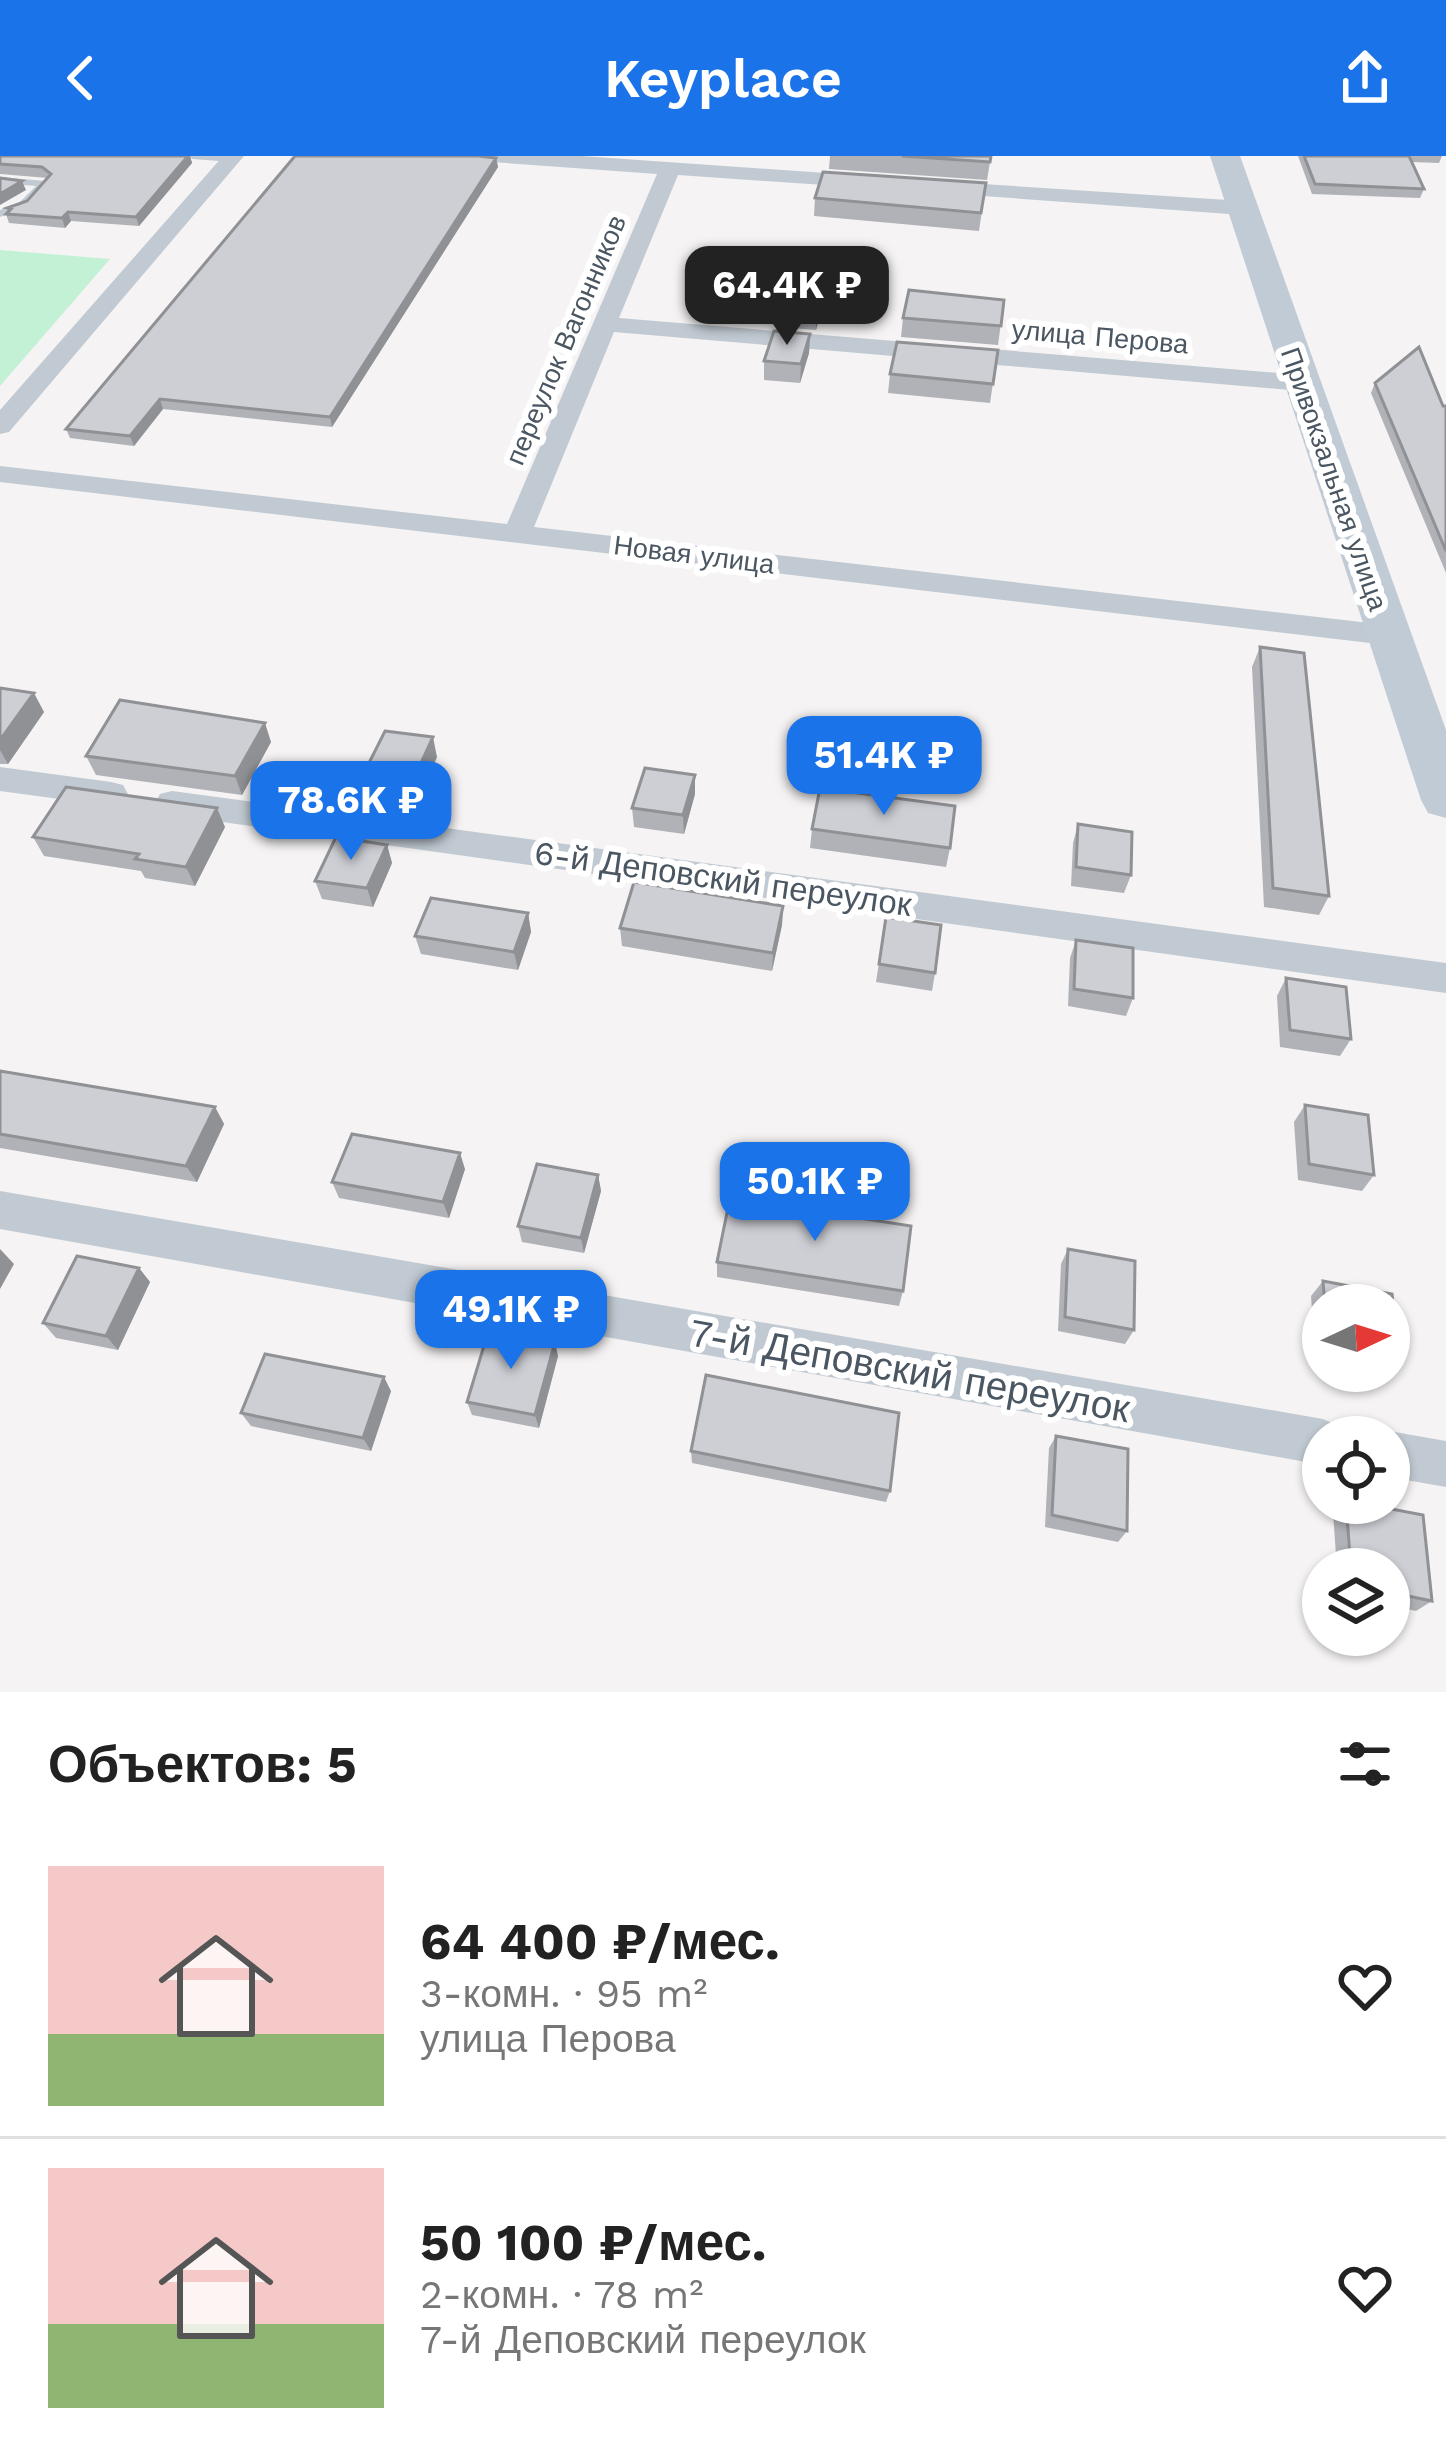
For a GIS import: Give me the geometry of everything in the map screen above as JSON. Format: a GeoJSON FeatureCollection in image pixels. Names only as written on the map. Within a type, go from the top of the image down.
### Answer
{"type":"FeatureCollection","features":[{"type":"Feature","properties":{"kind":"street"},"geometry":{"type":"LineString","coordinates":[[491,156],[1243,208]]}},
{"type":"Feature","properties":{"kind":"street","name":"Привокзальная улица"},"geometry":{"type":"LineString","coordinates":[[1226,156],[1446,800]]}},
{"type":"Feature","properties":{"kind":"street"},"geometry":{"type":"LineString","coordinates":[[0,426],[232,158]]}},
{"type":"Feature","properties":{"kind":"street","name":"переулок Вагонников"},"geometry":{"type":"LineString","coordinates":[[517,534],[670,168]]}},
{"type":"Feature","properties":{"kind":"street","name":"улица Перова"},"geometry":{"type":"LineString","coordinates":[[605,324],[1302,382]]}},
{"type":"Feature","properties":{"kind":"street","name":"Новая улица"},"geometry":{"type":"LineString","coordinates":[[0,474],[1387,635]]}},
{"type":"Feature","properties":{"kind":"street","name":"6-й Деповский переулок"},"geometry":{"type":"LineString","coordinates":[[0,779],[1446,978]]}},
{"type":"Feature","properties":{"kind":"street","name":"7-й Деповский переулок"},"geometry":{"type":"LineString","coordinates":[[0,1210],[1302,1438]]}},
{"type":"Feature","properties":{"kind":"street"},"geometry":{"type":"LineString","coordinates":[[1410,1458],[1446,1464]]}},
{"type":"Feature","properties":{"kind":"lane"},"geometry":{"type":"LineString","coordinates":[[193,156],[232,158]]}},
{"type":"Feature","properties":{"kind":"lane"},"geometry":{"type":"LineString","coordinates":[[0,180],[45,184],[22,205],[0,214]]}},
{"type":"Feature","properties":{"kind":"green space"},"geometry":{"type":"Polygon","coordinates":[[[0,250],[110,259],[0,386],[0,250]]]}},
{"type":"Feature","properties":{"kind":"building"},"geometry":{"type":"Polygon","coordinates":[[[0,156],[188,156],[136,217],[68,212],[62,218],[6,214],[11,209],[7,208],[27,201],[51,174],[42,167],[0,164],[0,156]]]}},
{"type":"Feature","properties":{"kind":"building"},"geometry":{"type":"Polygon","coordinates":[[[295,156],[496,158],[330,417],[160,399],[130,436],[66,429],[295,156]]]}},
{"type":"Feature","properties":{"kind":"building"},"geometry":{"type":"Polygon","coordinates":[[[902,156],[991,156],[990,162],[902,156]]]}},
{"type":"Feature","properties":{"kind":"building"},"geometry":{"type":"Polygon","coordinates":[[[1304,156],[1409,156],[1424,189],[1315,184],[1304,156]]]}},
{"type":"Feature","properties":{"kind":"building"},"geometry":{"type":"Polygon","coordinates":[[[823,172],[986,183],[981,213],[815,198],[823,172]]]}},
{"type":"Feature","properties":{"kind":"building"},"geometry":{"type":"Polygon","coordinates":[[[0,178],[22,181],[0,194],[0,178]]]}},
{"type":"Feature","properties":{"kind":"building"},"geometry":{"type":"Polygon","coordinates":[[[790,279],[825,283],[817,311],[781,308],[790,279]]]}},
{"type":"Feature","properties":{"kind":"building"},"geometry":{"type":"Polygon","coordinates":[[[909,290],[1004,300],[1001,326],[903,318],[909,290]]]}},
{"type":"Feature","properties":{"kind":"building"},"geometry":{"type":"Polygon","coordinates":[[[774,331],[810,334],[801,364],[764,361],[774,331]]]}},
{"type":"Feature","properties":{"kind":"building"},"geometry":{"type":"Polygon","coordinates":[[[897,342],[998,350],[993,384],[890,374],[897,342]]]}},
{"type":"Feature","properties":{"kind":"building"},"geometry":{"type":"Polygon","coordinates":[[[1419,347],[1446,406],[1446,551],[1375,383],[1419,347]]]}},
{"type":"Feature","properties":{"kind":"building"},"geometry":{"type":"Polygon","coordinates":[[[1260,647],[1304,653],[1329,896],[1273,888],[1260,647]]]}},
{"type":"Feature","properties":{"kind":"building"},"geometry":{"type":"Polygon","coordinates":[[[0,688],[34,693],[0,740],[0,688]]]}},
{"type":"Feature","properties":{"kind":"building"},"geometry":{"type":"Polygon","coordinates":[[[120,700],[265,723],[235,776],[86,756],[120,700]]]}},
{"type":"Feature","properties":{"kind":"building"},"geometry":{"type":"Polygon","coordinates":[[[385,731],[433,737],[415,776],[366,769],[385,731]]]}},
{"type":"Feature","properties":{"kind":"building"},"geometry":{"type":"Polygon","coordinates":[[[645,768],[695,775],[683,815],[632,808],[645,768]]]}},
{"type":"Feature","properties":{"kind":"building"},"geometry":{"type":"Polygon","coordinates":[[[66,787],[217,808],[186,867],[135,859],[139,854],[33,837],[66,787]]]}},
{"type":"Feature","properties":{"kind":"building"},"geometry":{"type":"Polygon","coordinates":[[[820,788],[955,806],[950,848],[812,829],[820,788]]]}},
{"type":"Feature","properties":{"kind":"building"},"geometry":{"type":"Polygon","coordinates":[[[1078,824],[1132,832],[1131,875],[1076,867],[1078,824]]]}},
{"type":"Feature","properties":{"kind":"building"},"geometry":{"type":"Polygon","coordinates":[[[336,837],[387,845],[367,888],[315,881],[336,837]]]}},
{"type":"Feature","properties":{"kind":"building"},"geometry":{"type":"Polygon","coordinates":[[[634,882],[783,906],[773,953],[620,928],[634,882]]]}},
{"type":"Feature","properties":{"kind":"building"},"geometry":{"type":"Polygon","coordinates":[[[431,898],[528,913],[514,952],[415,936],[431,898]]]}},
{"type":"Feature","properties":{"kind":"building"},"geometry":{"type":"Polygon","coordinates":[[[886,917],[941,925],[935,973],[879,964],[886,917]]]}},
{"type":"Feature","properties":{"kind":"building"},"geometry":{"type":"Polygon","coordinates":[[[1076,940],[1133,948],[1133,998],[1074,989],[1076,940]]]}},
{"type":"Feature","properties":{"kind":"building"},"geometry":{"type":"Polygon","coordinates":[[[1286,978],[1346,987],[1351,1039],[1290,1030],[1286,978]]]}},
{"type":"Feature","properties":{"kind":"building"},"geometry":{"type":"Polygon","coordinates":[[[0,1071],[215,1107],[186,1166],[0,1134],[0,1071]]]}},
{"type":"Feature","properties":{"kind":"building"},"geometry":{"type":"Polygon","coordinates":[[[1305,1105],[1368,1115],[1374,1175],[1309,1164],[1305,1105]]]}},
{"type":"Feature","properties":{"kind":"building"},"geometry":{"type":"Polygon","coordinates":[[[352,1134],[460,1153],[443,1202],[332,1182],[352,1134]]]}},
{"type":"Feature","properties":{"kind":"building"},"geometry":{"type":"Polygon","coordinates":[[[537,1164],[598,1175],[581,1238],[518,1226],[537,1164]]]}},
{"type":"Feature","properties":{"kind":"building"},"geometry":{"type":"Polygon","coordinates":[[[730,1198],[911,1226],[903,1291],[717,1262],[730,1198]]]}},
{"type":"Feature","properties":{"kind":"building"},"geometry":{"type":"Polygon","coordinates":[[[1068,1249],[1135,1261],[1134,1330],[1065,1317],[1068,1249]]]}},
{"type":"Feature","properties":{"kind":"building"},"geometry":{"type":"Polygon","coordinates":[[[77,1256],[139,1268],[106,1336],[43,1323],[77,1256]]]}},
{"type":"Feature","properties":{"kind":"building"},"geometry":{"type":"Polygon","coordinates":[[[489,1329],[555,1342],[535,1415],[467,1402],[489,1329]]]}},
{"type":"Feature","properties":{"kind":"building"},"geometry":{"type":"Polygon","coordinates":[[[265,1354],[384,1377],[363,1438],[241,1413],[265,1354]]]}},
{"type":"Feature","properties":{"kind":"building"},"geometry":{"type":"Polygon","coordinates":[[[706,1375],[899,1413],[890,1491],[691,1451],[706,1375]]]}},
{"type":"Feature","properties":{"kind":"building"},"geometry":{"type":"Polygon","coordinates":[[[1056,1436],[1128,1449],[1127,1531],[1052,1515],[1056,1436]]]}},
{"type":"Feature","properties":{"kind":"building"},"geometry":{"type":"Polygon","coordinates":[[[1410,1513],[1423,1515],[1432,1601],[1410,1596],[1410,1548],[1349,1548],[1348,1524],[1410,1524],[1410,1513]]]}}]}
